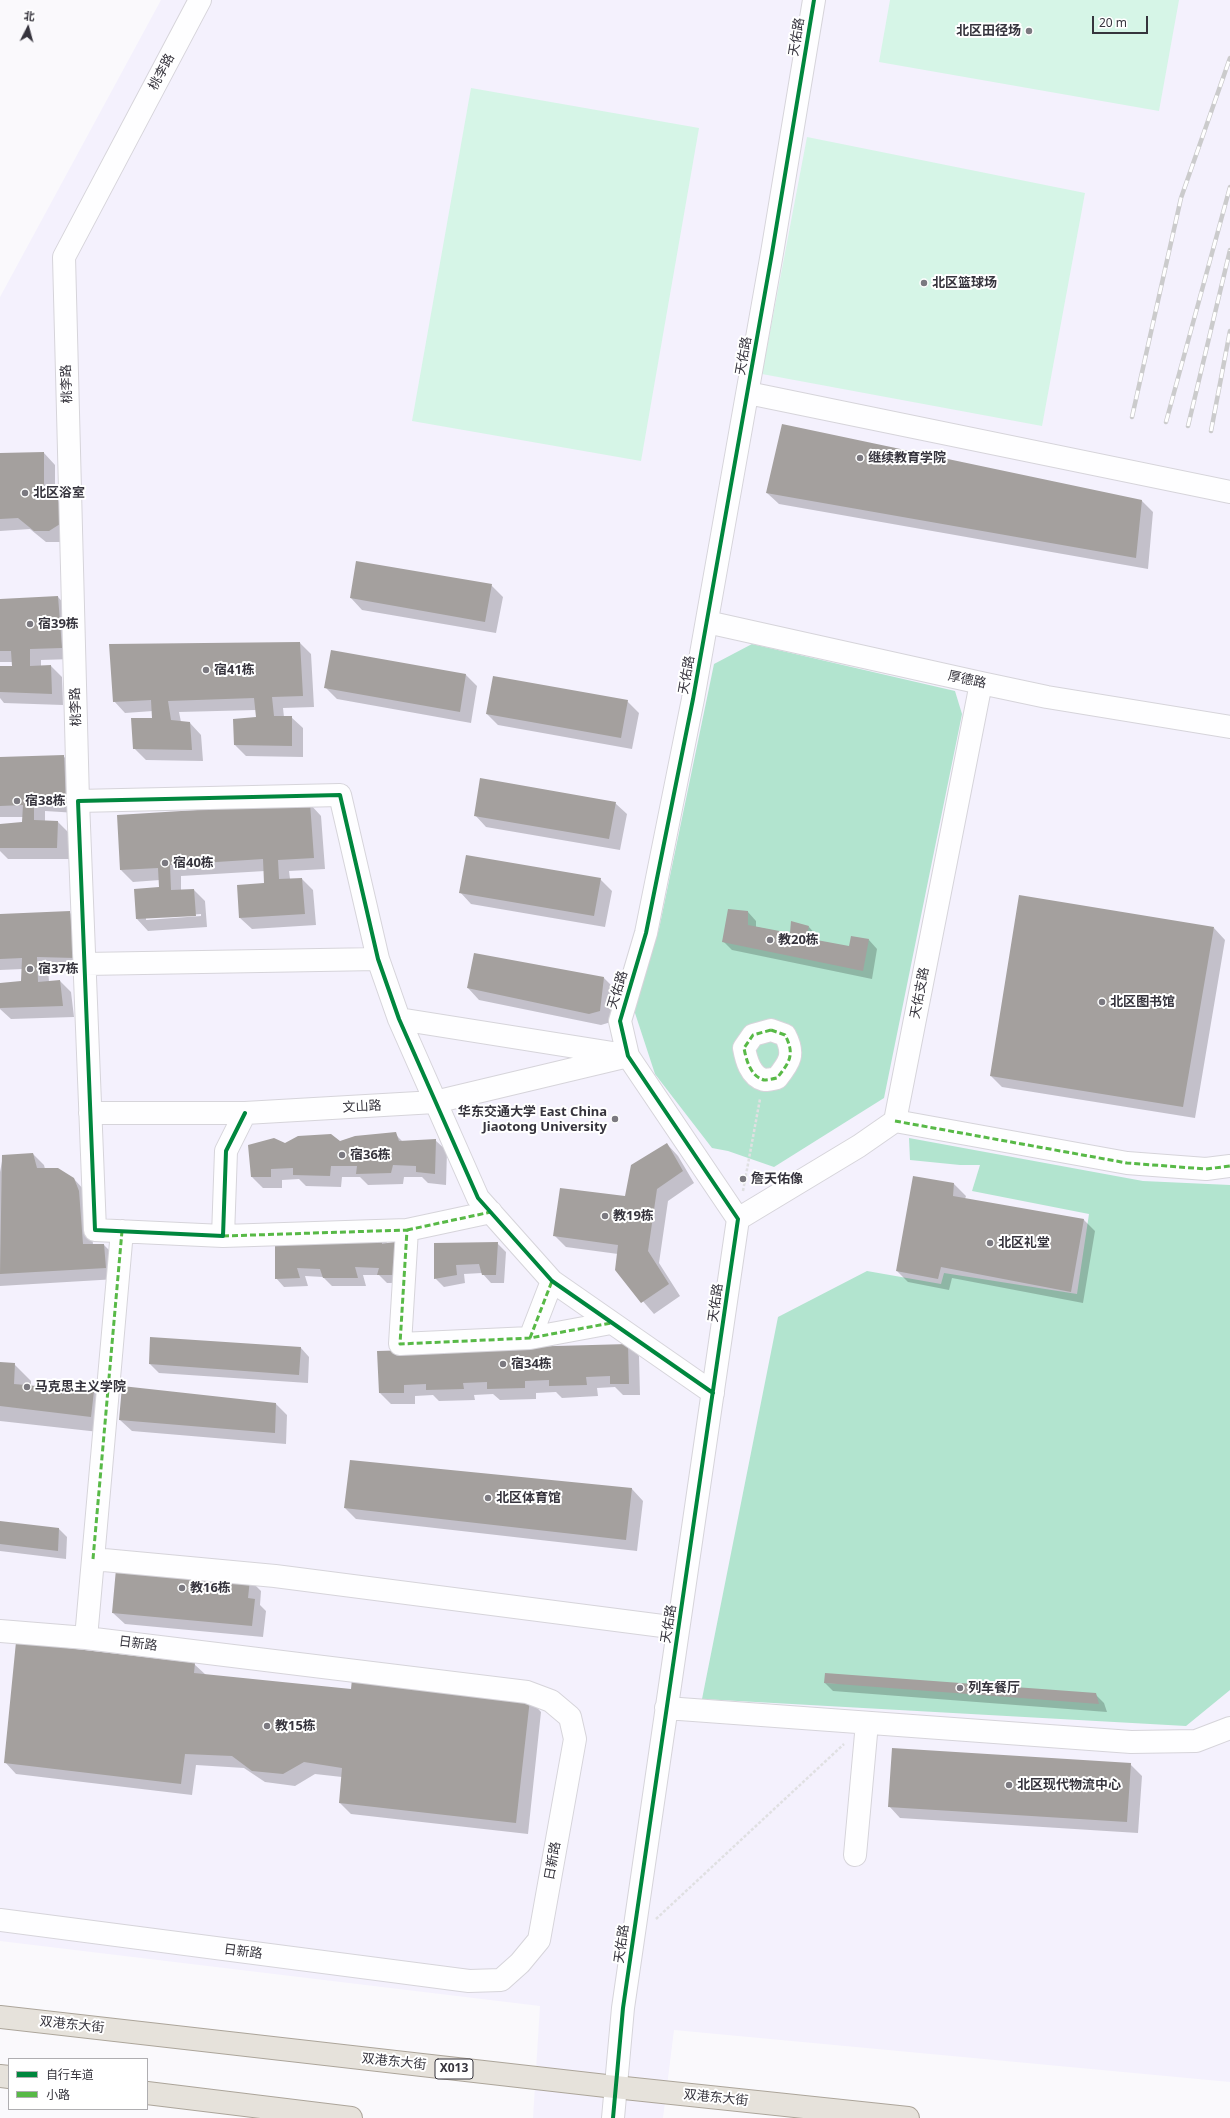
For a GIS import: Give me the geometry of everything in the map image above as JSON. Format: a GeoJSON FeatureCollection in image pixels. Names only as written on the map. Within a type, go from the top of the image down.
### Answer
{"type":"FeatureCollection","features":[{"type":"Feature","properties":{"kind":"main road","name":"双港东大街"},"geometry":{"type":"LineString","coordinates":[[0,2017],[615,2087],[908,2118]]}},
{"type":"Feature","properties":{"kind":"main road"},"geometry":{"type":"LineString","coordinates":[[148,2094],[351,2118]]}},
{"type":"Feature","properties":{"kind":"street","name":"桃李路"},"geometry":{"type":"LineString","coordinates":[[122,1231],[95,1230],[78,801],[64,257],[200,0]]}},
{"type":"Feature","properties":{"kind":"street","name":"天佑路"},"geometry":{"type":"LineString","coordinates":[[613,2118],[623,2008],[738,1219],[628,1056],[620,1020],[646,933],[707,622],[748,393],[814,0]]}},
{"type":"Feature","properties":{"kind":"street"},"geometry":{"type":"LineString","coordinates":[[748,393],[1230,492]]}},
{"type":"Feature","properties":{"kind":"street","name":"厚德路"},"geometry":{"type":"LineString","coordinates":[[707,622],[981,683],[1047,696],[1230,727]]}},
{"type":"Feature","properties":{"kind":"street","name":"天佑支路"},"geometry":{"type":"LineString","coordinates":[[895,1121],[981,683]]}},
{"type":"Feature","properties":{"kind":"street"},"geometry":{"type":"LineString","coordinates":[[78,801],[340,795],[378,959],[399,1019],[478,1198],[552,1281],[713,1393]]}},
{"type":"Feature","properties":{"kind":"street"},"geometry":{"type":"LineString","coordinates":[[85,964],[378,959]]}},
{"type":"Feature","properties":{"kind":"street"},"geometry":{"type":"LineString","coordinates":[[399,1019],[628,1056]]}},
{"type":"Feature","properties":{"kind":"street","name":"文山路"},"geometry":{"type":"LineString","coordinates":[[90,1113],[245,1113],[435,1102],[628,1056]]}},
{"type":"Feature","properties":{"kind":"street"},"geometry":{"type":"LineString","coordinates":[[223,1236],[226,1151],[245,1113]]}},
{"type":"Feature","properties":{"kind":"street"},"geometry":{"type":"LineString","coordinates":[[738,1219],[859,1146],[895,1121],[1128,1163],[1206,1169],[1230,1166]]}},
{"type":"Feature","properties":{"kind":"street"},"geometry":{"type":"LineString","coordinates":[[86,1638],[122,1231],[223,1236],[407,1230],[491,1212]]}},
{"type":"Feature","properties":{"kind":"street"},"geometry":{"type":"LineString","coordinates":[[407,1230],[400,1344],[530,1338],[611,1323]]}},
{"type":"Feature","properties":{"kind":"street"},"geometry":{"type":"LineString","coordinates":[[530,1338],[552,1281]]}},
{"type":"Feature","properties":{"kind":"street"},"geometry":{"type":"LineString","coordinates":[[93,1559],[275,1576],[678,1628]]}},
{"type":"Feature","properties":{"kind":"street","name":"日新路"},"geometry":{"type":"LineString","coordinates":[[0,1631],[86,1638],[527,1692],[551,1701],[570,1717],[575,1739],[539,1940],[520,1963],[501,1980],[469,1981],[0,1920]]}},
{"type":"Feature","properties":{"kind":"street"},"geometry":{"type":"LineString","coordinates":[[666,1708],[1131,1742],[1196,1741],[1230,1728]]}},
{"type":"Feature","properties":{"kind":"street"},"geometry":{"type":"LineString","coordinates":[[855,1855],[866,1723]]}},
{"type":"Feature","properties":{"kind":"path"},"geometry":{"type":"LineString","coordinates":[[738,1219],[764,1080]]}},
{"type":"Feature","properties":{"kind":"path"},"geometry":{"type":"LineString","coordinates":[[655,1920],[866,1723]]}},
{"type":"Feature","properties":{"kind":"shaded area","name":"华东交通大学 East China Jiaotong University"},"geometry":{"type":"Polygon","coordinates":[[[161,0],[1230,0],[1230,2082],[674,2030],[663,2118],[533,2118],[540,2006],[0,1941],[0,297],[161,0]]]}},
{"type":"Feature","properties":{"kind":"green space","name":"北区田径场"},"geometry":{"type":"Polygon","coordinates":[[[890,0],[1179,0],[1159,111],[879,62],[890,0]]]}},
{"type":"Feature","properties":{"kind":"green space"},"geometry":{"type":"Polygon","coordinates":[[[471,88],[699,128],[641,461],[412,421],[471,88]]]}},
{"type":"Feature","properties":{"kind":"green space","name":"北区篮球场"},"geometry":{"type":"Polygon","coordinates":[[[807,137],[1085,193],[1042,426],[762,374],[807,137]]]}},
{"type":"Feature","properties":{"kind":"green space"},"geometry":{"type":"Polygon","coordinates":[[[752,644],[955,691],[962,714],[884,1098],[774,1167],[728,1151],[712,1148],[655,1074],[634,1010],[659,929],[714,664],[752,644]]]}},
{"type":"Feature","properties":{"kind":"green space"},"geometry":{"type":"Polygon","coordinates":[[[909,1138],[1143,1181],[1230,1185],[1230,1690],[1186,1726],[702,1699],[778,1317],[867,1271],[941,1284],[944,1273],[1077,1294],[1089,1214],[972,1191],[980,1165],[960,1165],[910,1160],[909,1138]]]}},
{"type":"Feature","properties":{"kind":"building","name":"继续教育学院"},"geometry":{"type":"Polygon","coordinates":[[[782,424],[1142,500],[1136,558],[766,493],[782,424]]]}},
{"type":"Feature","properties":{"kind":"building","name":"北区浴室"},"geometry":{"type":"Polygon","coordinates":[[[44,452],[44,489],[57,497],[62,512],[60,524],[49,531],[34,531],[18,518],[0,519],[0,453],[44,452]]]}},
{"type":"Feature","properties":{"kind":"building"},"geometry":{"type":"Polygon","coordinates":[[[356,561],[492,584],[485,622],[350,598],[356,561]]]}},
{"type":"Feature","properties":{"kind":"building","name":"宿39栋"},"geometry":{"type":"Polygon","coordinates":[[[58,596],[62,648],[30,649],[30,666],[51,665],[52,694],[0,692],[0,666],[12,666],[11,651],[0,651],[0,599],[58,596]]]}},
{"type":"Feature","properties":{"kind":"building","name":"宿41栋"},"geometry":{"type":"Polygon","coordinates":[[[300,642],[303,696],[272,697],[274,716],[292,716],[292,746],[234,745],[233,719],[256,717],[254,698],[168,701],[171,720],[190,722],[192,750],[133,749],[131,718],[152,718],[151,700],[113,702],[109,644],[300,642]]]}},
{"type":"Feature","properties":{"kind":"building"},"geometry":{"type":"Polygon","coordinates":[[[331,650],[466,674],[460,712],[324,688],[331,650]]]}},
{"type":"Feature","properties":{"kind":"building"},"geometry":{"type":"Polygon","coordinates":[[[493,676],[628,700],[621,738],[486,714],[493,676]]]}},
{"type":"Feature","properties":{"kind":"building","name":"宿38栋"},"geometry":{"type":"Polygon","coordinates":[[[64,755],[66,802],[34,800],[34,820],[58,821],[57,848],[0,848],[0,824],[22,822],[23,805],[0,806],[0,757],[64,755]]]}},
{"type":"Feature","properties":{"kind":"building"},"geometry":{"type":"Polygon","coordinates":[[[480,778],[616,802],[609,839],[474,816],[480,778]]]}},
{"type":"Feature","properties":{"kind":"building","name":"宿40栋"},"geometry":{"type":"Polygon","coordinates":[[[310,803],[314,858],[278,860],[279,879],[302,878],[305,914],[239,918],[237,885],[264,883],[263,859],[170,865],[171,890],[194,889],[196,916],[136,919],[134,889],[159,887],[158,868],[120,870],[117,815],[310,803]]]}},
{"type":"Feature","properties":{"kind":"building"},"geometry":{"type":"Polygon","coordinates":[[[466,855],[601,878],[594,916],[459,893],[466,855]]]}},
{"type":"Feature","properties":{"kind":"building","name":"北区图书馆"},"geometry":{"type":"Polygon","coordinates":[[[1019,895],[1214,927],[1183,1107],[990,1076],[1019,895]]]}},
{"type":"Feature","properties":{"kind":"building","name":"教20栋"},"geometry":{"type":"Polygon","coordinates":[[[728,909],[748,911],[748,925],[790,933],[791,921],[809,926],[806,938],[849,946],[851,936],[869,939],[863,971],[722,942],[728,909]]]}},
{"type":"Feature","properties":{"kind":"building","name":"宿37栋"},"geometry":{"type":"Polygon","coordinates":[[[70,911],[75,958],[37,957],[38,982],[60,980],[63,1006],[0,1008],[0,983],[21,981],[22,958],[0,959],[0,914],[70,911]]]}},
{"type":"Feature","properties":{"kind":"building"},"geometry":{"type":"Polygon","coordinates":[[[474,953],[604,977],[600,1011],[589,1014],[467,988],[474,953]]]}},
{"type":"Feature","properties":{"kind":"building","name":"宿36栋"},"geometry":{"type":"Polygon","coordinates":[[[396,1132],[399,1141],[436,1139],[435,1174],[416,1172],[416,1166],[393,1165],[391,1173],[356,1174],[357,1166],[331,1166],[330,1176],[293,1175],[293,1168],[271,1169],[271,1177],[251,1177],[248,1145],[274,1138],[285,1143],[298,1136],[331,1134],[340,1141],[355,1136],[396,1132]]]}},
{"type":"Feature","properties":{"kind":"building","name":"教19栋"},"geometry":{"type":"Polygon","coordinates":[[[667,1143],[683,1171],[657,1189],[648,1251],[669,1284],[641,1303],[615,1270],[618,1245],[553,1236],[560,1188],[625,1196],[631,1165],[667,1143]]]}},
{"type":"Feature","properties":{"kind":"building"},"geometry":{"type":"Polygon","coordinates":[[[33,1153],[37,1168],[58,1168],[74,1178],[79,1191],[83,1244],[104,1244],[106,1268],[0,1274],[2,1155],[33,1153]]]}},
{"type":"Feature","properties":{"kind":"building","name":"北区礼堂"},"geometry":{"type":"Polygon","coordinates":[[[913,1176],[954,1183],[953,1196],[1084,1219],[1071,1292],[941,1267],[938,1279],[896,1271],[913,1176]]]}},
{"type":"Feature","properties":{"kind":"building"},"geometry":{"type":"Polygon","coordinates":[[[382,1236],[382,1244],[399,1241],[398,1275],[377,1275],[379,1268],[355,1267],[358,1278],[323,1278],[320,1269],[297,1268],[300,1278],[275,1279],[275,1245],[382,1236]]]}},
{"type":"Feature","properties":{"kind":"building"},"geometry":{"type":"Polygon","coordinates":[[[498,1242],[496,1275],[482,1275],[479,1264],[456,1265],[457,1275],[434,1279],[434,1243],[498,1242]]]}},
{"type":"Feature","properties":{"kind":"building"},"geometry":{"type":"Polygon","coordinates":[[[150,1337],[301,1347],[299,1375],[149,1364],[150,1337]]]}},
{"type":"Feature","properties":{"kind":"building","name":"宿34栋"},"geometry":{"type":"Polygon","coordinates":[[[628,1344],[629,1384],[610,1384],[610,1376],[586,1377],[587,1385],[549,1386],[549,1380],[525,1381],[525,1388],[487,1389],[487,1382],[463,1383],[464,1389],[426,1390],[426,1384],[404,1385],[404,1393],[379,1393],[377,1351],[628,1344]]]}},
{"type":"Feature","properties":{"kind":"building","name":"马克思主义学院"},"geometry":{"type":"Polygon","coordinates":[[[0,1362],[15,1363],[14,1384],[94,1391],[91,1417],[0,1406],[0,1362]]]}},
{"type":"Feature","properties":{"kind":"building"},"geometry":{"type":"Polygon","coordinates":[[[122,1386],[276,1403],[275,1433],[119,1420],[122,1386]]]}},
{"type":"Feature","properties":{"kind":"building","name":"北区体育馆"},"geometry":{"type":"Polygon","coordinates":[[[350,1460],[632,1488],[626,1540],[344,1508],[350,1460]]]}},
{"type":"Feature","properties":{"kind":"building"},"geometry":{"type":"Polygon","coordinates":[[[0,1521],[59,1528],[58,1551],[0,1544],[0,1521]]]}},
{"type":"Feature","properties":{"kind":"building","name":"教16栋"},"geometry":{"type":"Polygon","coordinates":[[[116,1569],[250,1579],[248,1598],[255,1599],[252,1626],[112,1613],[116,1569]]]}},
{"type":"Feature","properties":{"kind":"building","name":"教15栋"},"geometry":{"type":"Polygon","coordinates":[[[16,1642],[195,1663],[194,1673],[351,1689],[352,1679],[530,1699],[516,1823],[339,1803],[342,1768],[304,1762],[283,1774],[252,1771],[232,1756],[185,1754],[181,1784],[4,1763],[16,1642]]]}},
{"type":"Feature","properties":{"kind":"building","name":"列车餐厅"},"geometry":{"type":"Polygon","coordinates":[[[825,1673],[1096,1693],[1099,1704],[824,1683],[825,1673]]]}},
{"type":"Feature","properties":{"kind":"building","name":"北区现代物流中心"},"geometry":{"type":"Polygon","coordinates":[[[892,1748],[1131,1763],[1127,1822],[888,1807],[892,1748]]]}},
{"type":"Feature","properties":{"kind":"railway"},"geometry":{"type":"LineString","coordinates":[[1132,417],[1181,198],[1230,58]]}},
{"type":"Feature","properties":{"kind":"railway"},"geometry":{"type":"LineString","coordinates":[[1166,422],[1230,187]]}},
{"type":"Feature","properties":{"kind":"railway"},"geometry":{"type":"LineString","coordinates":[[1188,426],[1230,250]]}},
{"type":"Feature","properties":{"kind":"railway"},"geometry":{"type":"LineString","coordinates":[[1211,431],[1230,331]]}},
{"type":"Feature","properties":{"kind":"marked path"},"geometry":{"type":"LineString","coordinates":[[771,1030],[785,1035],[790,1047],[790,1058],[777,1078],[764,1080],[759,1078],[752,1071],[744,1048],[753,1035],[771,1030]]}},
{"type":"Feature","properties":{"kind":"marked path"},"geometry":{"type":"LineString","coordinates":[[895,1121],[1127,1163],[1206,1169],[1230,1166]]}},
{"type":"Feature","properties":{"kind":"marked path"},"geometry":{"type":"LineString","coordinates":[[407,1230],[491,1212]]}},
{"type":"Feature","properties":{"kind":"marked path"},"geometry":{"type":"LineString","coordinates":[[223,1236],[407,1230],[400,1344],[530,1338],[611,1323]]}},
{"type":"Feature","properties":{"kind":"marked path"},"geometry":{"type":"LineString","coordinates":[[93,1559],[122,1231]]}},
{"type":"Feature","properties":{"kind":"marked path"},"geometry":{"type":"LineString","coordinates":[[530,1338],[552,1281]]}},
{"type":"Feature","properties":{"kind":"cycle path"},"geometry":{"type":"LineString","coordinates":[[613,2118],[623,2008],[738,1219],[628,1056],[620,1021],[646,933],[693,699],[772,253],[814,0]]}},
{"type":"Feature","properties":{"kind":"cycle path"},"geometry":{"type":"LineString","coordinates":[[245,1113],[226,1151],[223,1236],[95,1230],[78,801],[340,795],[378,959],[399,1019],[478,1198],[552,1281],[713,1393]]}},
{"type":"Feature","properties":{"kind":"place","name":"北区田径场"},"geometry":{"type":"Point","coordinates":[1029,31]}},
{"type":"Feature","properties":{"kind":"place","name":"北区篮球场"},"geometry":{"type":"Point","coordinates":[924,283]}},
{"type":"Feature","properties":{"kind":"place","name":"继续教育学院"},"geometry":{"type":"Point","coordinates":[860,458]}},
{"type":"Feature","properties":{"kind":"place","name":"北区浴室"},"geometry":{"type":"Point","coordinates":[25,493]}},
{"type":"Feature","properties":{"kind":"place","name":"宿39栋"},"geometry":{"type":"Point","coordinates":[30,624]}},
{"type":"Feature","properties":{"kind":"place","name":"宿41栋"},"geometry":{"type":"Point","coordinates":[206,670]}},
{"type":"Feature","properties":{"kind":"place","name":"宿38栋"},"geometry":{"type":"Point","coordinates":[17,801]}},
{"type":"Feature","properties":{"kind":"place","name":"宿40栋"},"geometry":{"type":"Point","coordinates":[165,863]}},
{"type":"Feature","properties":{"kind":"place","name":"教20栋"},"geometry":{"type":"Point","coordinates":[770,940]}},
{"type":"Feature","properties":{"kind":"place","name":"宿37栋"},"geometry":{"type":"Point","coordinates":[30,969]}},
{"type":"Feature","properties":{"kind":"place","name":"北区图书馆"},"geometry":{"type":"Point","coordinates":[1102,1002]}},
{"type":"Feature","properties":{"kind":"place","name":"华东交通大学 East China Jiaotong University"},"geometry":{"type":"Point","coordinates":[615,1119]}},
{"type":"Feature","properties":{"kind":"place","name":"宿36栋"},"geometry":{"type":"Point","coordinates":[342,1155]}},
{"type":"Feature","properties":{"kind":"place","name":"詹天佑像"},"geometry":{"type":"Point","coordinates":[743,1179]}},
{"type":"Feature","properties":{"kind":"place","name":"教19栋"},"geometry":{"type":"Point","coordinates":[605,1216]}},
{"type":"Feature","properties":{"kind":"place","name":"北区礼堂"},"geometry":{"type":"Point","coordinates":[990,1243]}},
{"type":"Feature","properties":{"kind":"place","name":"宿34栋"},"geometry":{"type":"Point","coordinates":[503,1364]}},
{"type":"Feature","properties":{"kind":"place","name":"马克思主义学院"},"geometry":{"type":"Point","coordinates":[27,1387]}},
{"type":"Feature","properties":{"kind":"place","name":"北区体育馆"},"geometry":{"type":"Point","coordinates":[488,1498]}},
{"type":"Feature","properties":{"kind":"place","name":"教16栋"},"geometry":{"type":"Point","coordinates":[182,1588]}},
{"type":"Feature","properties":{"kind":"place","name":"列车餐厅"},"geometry":{"type":"Point","coordinates":[960,1688]}},
{"type":"Feature","properties":{"kind":"place","name":"教15栋"},"geometry":{"type":"Point","coordinates":[267,1726]}},
{"type":"Feature","properties":{"kind":"place","name":"北区现代物流中心"},"geometry":{"type":"Point","coordinates":[1009,1785]}}]}
